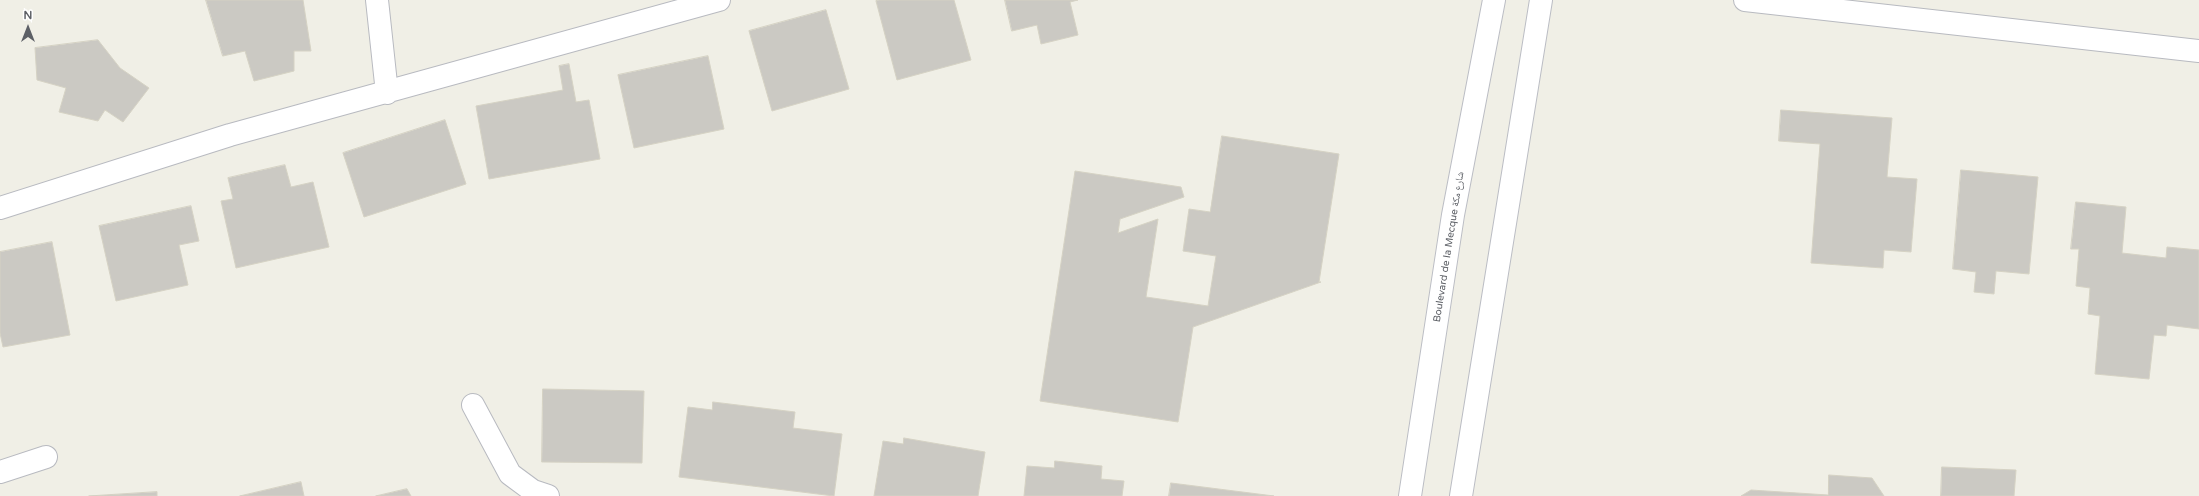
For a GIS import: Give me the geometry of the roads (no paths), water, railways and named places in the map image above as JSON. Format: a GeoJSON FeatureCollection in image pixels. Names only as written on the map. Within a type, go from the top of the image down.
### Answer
{"type":"FeatureCollection","features":[{"type":"Feature","properties":{"kind":"street"},"geometry":{"type":"LineString","coordinates":[[377,0],[387,93]]}},
{"type":"Feature","properties":{"kind":"street"},"geometry":{"type":"LineString","coordinates":[[0,208],[230,135],[387,93],[719,0]]}},
{"type":"Feature","properties":{"kind":"street","name":"Boulevard de la Mecque شارع مكة"},"geometry":{"type":"LineString","coordinates":[[1410,496],[1453,215],[1494,0]]}},
{"type":"Feature","properties":{"kind":"street"},"geometry":{"type":"LineString","coordinates":[[1461,496],[1540,0]]}},
{"type":"Feature","properties":{"kind":"street"},"geometry":{"type":"LineString","coordinates":[[1745,0],[2199,51]]}},
{"type":"Feature","properties":{"kind":"street"},"geometry":{"type":"LineString","coordinates":[[473,404],[510,474],[533,491],[548,496]]}},
{"type":"Feature","properties":{"kind":"street"},"geometry":{"type":"LineString","coordinates":[[0,472],[46,457]]}}]}
